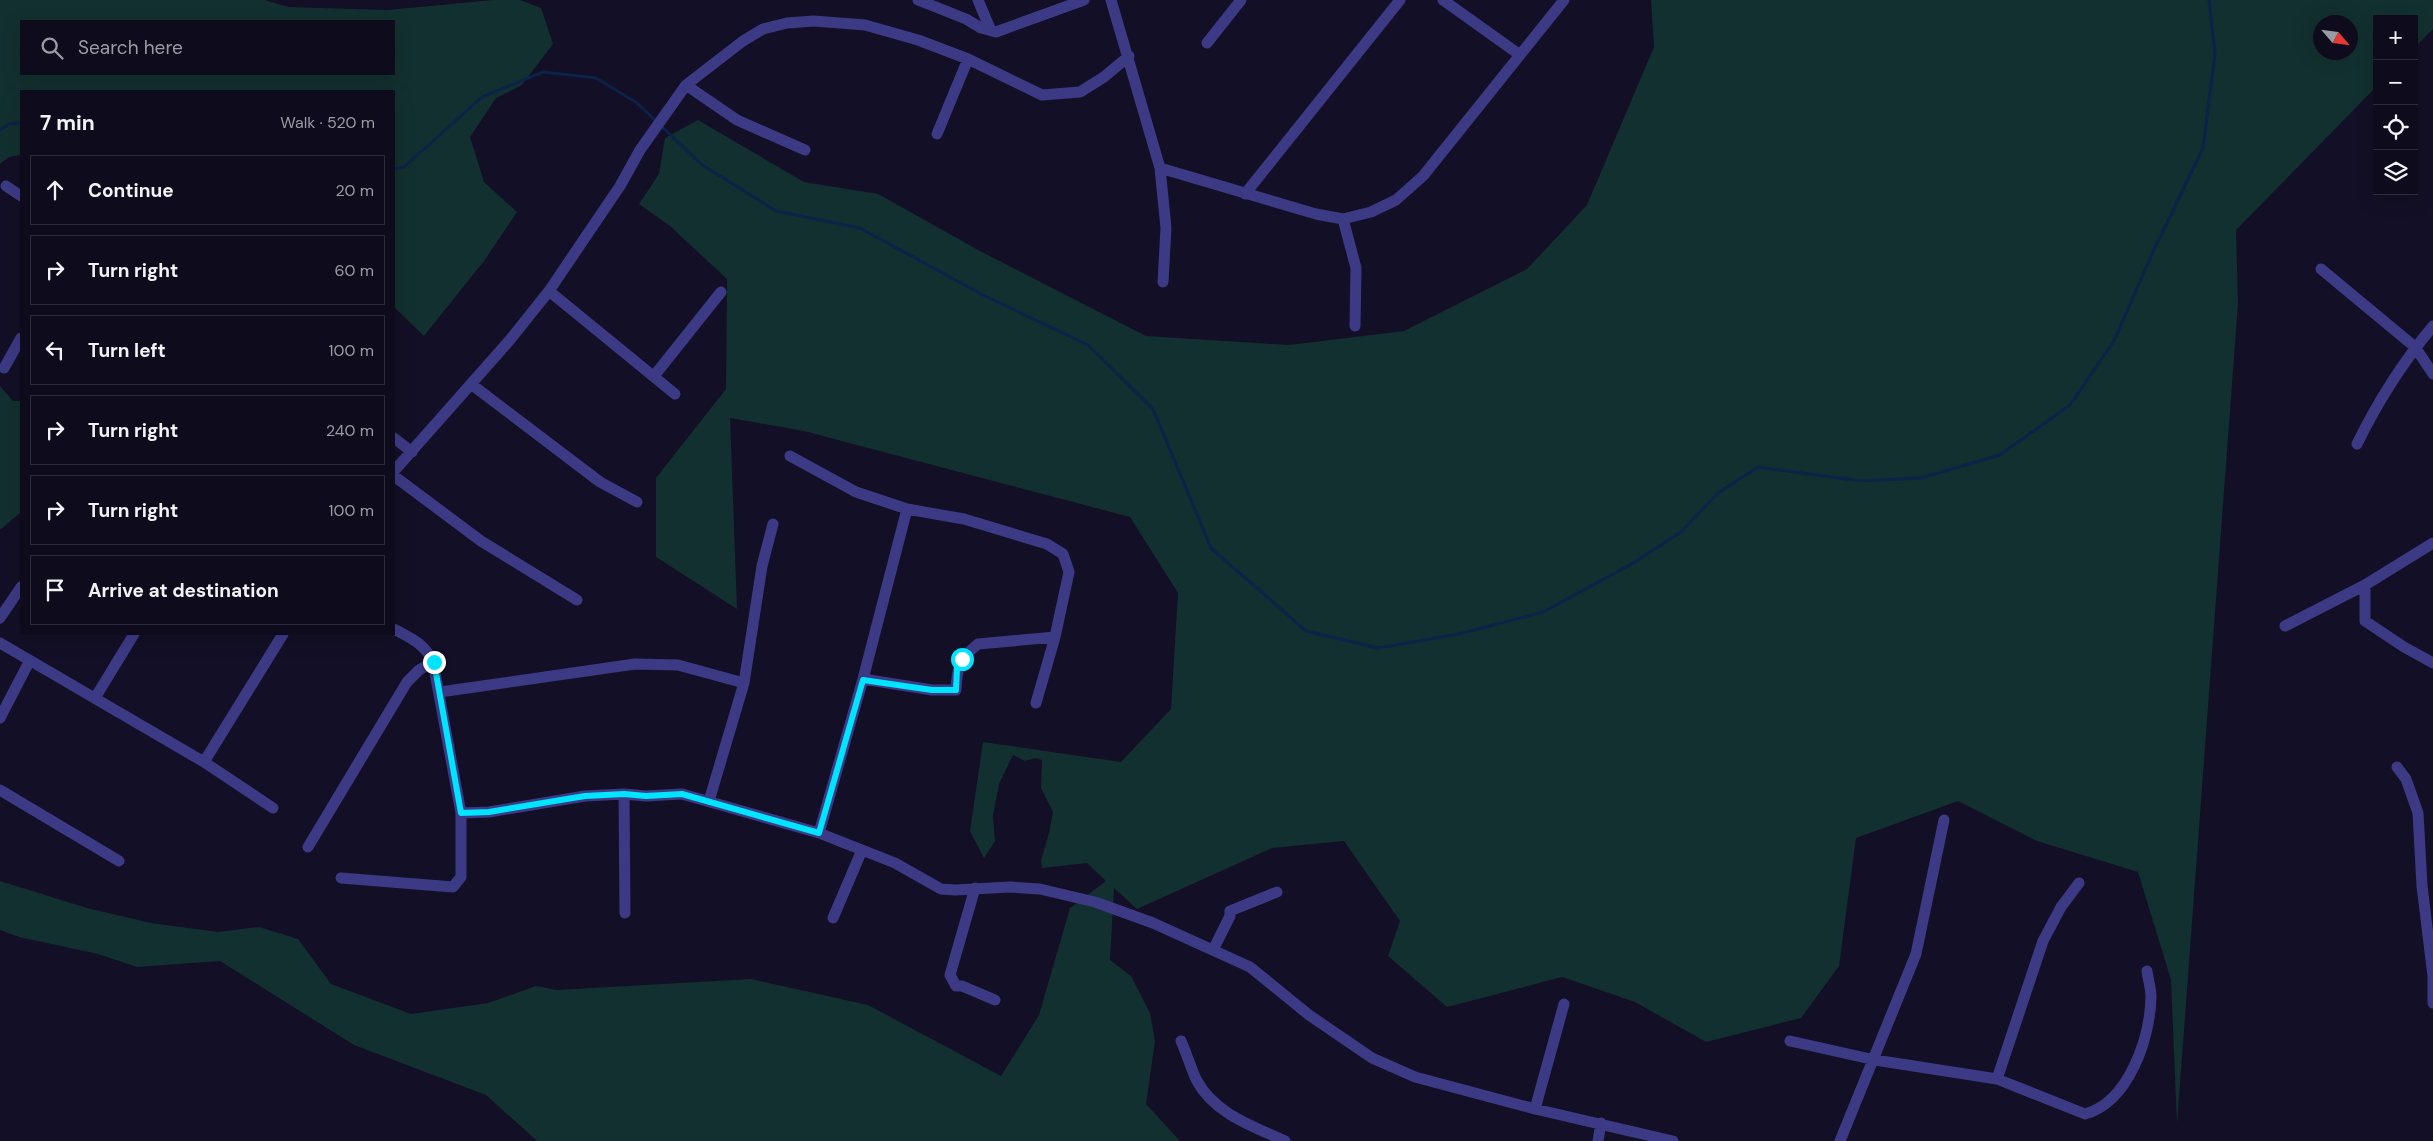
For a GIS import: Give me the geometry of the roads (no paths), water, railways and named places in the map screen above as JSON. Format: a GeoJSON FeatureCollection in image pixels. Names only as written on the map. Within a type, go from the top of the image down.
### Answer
{"type":"FeatureCollection","features":[{"type":"Feature","properties":{"kind":"street"},"geometry":{"type":"LineString","coordinates":[[918,0],[966,19],[981,28],[996,32],[1084,0]]}},
{"type":"Feature","properties":{"kind":"street"},"geometry":{"type":"LineString","coordinates":[[978,0],[991,31]]}},
{"type":"Feature","properties":{"kind":"street"},"geometry":{"type":"LineString","coordinates":[[1111,0],[1129,56],[1160,168],[1166,228],[1163,282]]}},
{"type":"Feature","properties":{"kind":"street"},"geometry":{"type":"LineString","coordinates":[[1207,43],[1241,0]]}},
{"type":"Feature","properties":{"kind":"street"},"geometry":{"type":"LineString","coordinates":[[1245,194],[1400,0]]}},
{"type":"Feature","properties":{"kind":"street"},"geometry":{"type":"LineString","coordinates":[[1443,0],[1520,54]]}},
{"type":"Feature","properties":{"kind":"street"},"geometry":{"type":"LineString","coordinates":[[1160,168],[1245,194],[1343,220],[1371,212],[1396,200],[1423,176],[1564,0]]}},
{"type":"Feature","properties":{"kind":"street"},"geometry":{"type":"LineString","coordinates":[[395,470],[471,384],[549,291],[620,186],[653,130],[686,85],[763,28],[787,23],[814,21],[865,25],[918,40],[968,59],[1042,95],[1080,92],[1104,77],[1129,56]]}},
{"type":"Feature","properties":{"kind":"street"},"geometry":{"type":"LineString","coordinates":[[937,134],[968,59]]}},
{"type":"Feature","properties":{"kind":"street"},"geometry":{"type":"LineString","coordinates":[[686,85],[737,120],[805,150]]}},
{"type":"Feature","properties":{"kind":"street"},"geometry":{"type":"LineString","coordinates":[[6,186],[20,195]]}},
{"type":"Feature","properties":{"kind":"street"},"geometry":{"type":"LineString","coordinates":[[1343,220],[1356,268],[1355,326]]}},
{"type":"Feature","properties":{"kind":"street"},"geometry":{"type":"LineString","coordinates":[[2321,269],[2415,347],[2433,374]]}},
{"type":"Feature","properties":{"kind":"street"},"geometry":{"type":"LineString","coordinates":[[549,291],[675,394]]}},
{"type":"Feature","properties":{"kind":"street"},"geometry":{"type":"LineString","coordinates":[[654,376],[721,292]]}},
{"type":"Feature","properties":{"kind":"street"},"geometry":{"type":"LineString","coordinates":[[2357,444],[2377,404],[2415,347],[2433,326]]}},
{"type":"Feature","properties":{"kind":"street"},"geometry":{"type":"LineString","coordinates":[[4,368],[20,340]]}},
{"type":"Feature","properties":{"kind":"street"},"geometry":{"type":"LineString","coordinates":[[471,384],[600,482],[637,502]]}},
{"type":"Feature","properties":{"kind":"street"},"geometry":{"type":"LineString","coordinates":[[395,439],[412,452]]}},
{"type":"Feature","properties":{"kind":"street"},"geometry":{"type":"LineString","coordinates":[[790,456],[856,492],[907,509],[964,519],[1047,544],[1063,554],[1069,572],[1055,637],[1036,703]]}},
{"type":"Feature","properties":{"kind":"street"},"geometry":{"type":"LineString","coordinates":[[395,477],[480,540],[577,600]]}},
{"type":"Feature","properties":{"kind":"street"},"geometry":{"type":"LineString","coordinates":[[819,833],[863,680],[907,509]]}},
{"type":"Feature","properties":{"kind":"street"},"geometry":{"type":"LineString","coordinates":[[709,801],[744,683],[762,566],[773,524]]}},
{"type":"Feature","properties":{"kind":"street"},"geometry":{"type":"LineString","coordinates":[[2285,626],[2365,585],[2433,543]]}},
{"type":"Feature","properties":{"kind":"street"},"geometry":{"type":"LineString","coordinates":[[2365,585],[2365,621],[2404,648],[2433,662]]}},
{"type":"Feature","properties":{"kind":"street"},"geometry":{"type":"LineString","coordinates":[[0,618],[20,588]]}},
{"type":"Feature","properties":{"kind":"street"},"geometry":{"type":"LineString","coordinates":[[341,878],[453,887],[461,877],[461,813],[434,662],[420,644],[395,630]]}},
{"type":"Feature","properties":{"kind":"street"},"geometry":{"type":"LineString","coordinates":[[95,698],[133,635]]}},
{"type":"Feature","properties":{"kind":"street"},"geometry":{"type":"LineString","coordinates":[[204,762],[282,635]]}},
{"type":"Feature","properties":{"kind":"street"},"geometry":{"type":"LineString","coordinates":[[863,680],[932,690],[956,690],[957,668],[969,651],[978,644],[1055,637]]}},
{"type":"Feature","properties":{"kind":"street"},"geometry":{"type":"LineString","coordinates":[[0,643],[29,662],[204,762],[273,808]]}},
{"type":"Feature","properties":{"kind":"street"},"geometry":{"type":"LineString","coordinates":[[0,718],[29,662]]}},
{"type":"Feature","properties":{"kind":"street"},"geometry":{"type":"LineString","coordinates":[[308,847],[407,682],[419,670],[434,662]]}},
{"type":"Feature","properties":{"kind":"street"},"geometry":{"type":"LineString","coordinates":[[440,692],[635,664],[678,665],[744,683]]}},
{"type":"Feature","properties":{"kind":"street"},"geometry":{"type":"LineString","coordinates":[[2396,767],[2406,779],[2418,813],[2422,886],[2433,976],[2433,1004]]}},
{"type":"Feature","properties":{"kind":"street"},"geometry":{"type":"LineString","coordinates":[[0,790],[119,861]]}},
{"type":"Feature","properties":{"kind":"street"},"geometry":{"type":"LineString","coordinates":[[624,794],[625,913]]}},
{"type":"Feature","properties":{"kind":"street"},"geometry":{"type":"LineString","coordinates":[[461,813],[489,812],[585,796],[682,794],[819,833],[895,863],[941,889],[1040,889],[1095,902],[1153,924],[1250,967],[1310,1015],[1372,1058],[1415,1077],[1535,1109],[1673,1141]]}},
{"type":"Feature","properties":{"kind":"street"},"geometry":{"type":"LineString","coordinates":[[1840,1141],[1916,954],[1944,820]]}},
{"type":"Feature","properties":{"kind":"street"},"geometry":{"type":"LineString","coordinates":[[833,918],[862,850]]}},
{"type":"Feature","properties":{"kind":"street"},"geometry":{"type":"LineString","coordinates":[[1997,1079],[2043,941],[2062,907],[2079,883]]}},
{"type":"Feature","properties":{"kind":"street"},"geometry":{"type":"LineString","coordinates":[[975,888],[950,975],[956,986],[962,986],[995,1000]]}},
{"type":"Feature","properties":{"kind":"street"},"geometry":{"type":"LineString","coordinates":[[1213,950],[1230,916],[1230,911],[1276,892]]}},
{"type":"Feature","properties":{"kind":"street"},"geometry":{"type":"LineString","coordinates":[[1790,1041],[1874,1060],[1997,1079],[2086,1114],[2096,1111],[2110,1102],[2125,1085],[2148,1022],[2151,996],[2147,971]]}},
{"type":"Feature","properties":{"kind":"street"},"geometry":{"type":"LineString","coordinates":[[1535,1109],[1564,1004]]}},
{"type":"Feature","properties":{"kind":"street"},"geometry":{"type":"LineString","coordinates":[[1181,1041],[1197,1081],[1216,1104],[1230,1115],[1285,1141]]}},
{"type":"Feature","properties":{"kind":"street"},"geometry":{"type":"LineString","coordinates":[[1598,1141],[1602,1123]]}},
{"type":"Feature","properties":{"kind":"waterway"},"geometry":{"type":"LineString","coordinates":[[395,169],[404,167],[482,97],[543,72],[596,78],[637,103],[701,164],[776,211],[860,228],[983,295],[1088,345],[1153,409],[1211,548],[1306,631],[1378,648],[1459,634],[1543,612],[1630,565],[1681,532],[1718,493],[1758,467],[1861,481],[1921,478],[2000,455],[2070,405],[2114,341],[2152,254],[2203,148],[2215,54],[2209,0]]}},
{"type":"Feature","properties":{"kind":"waterway"},"geometry":{"type":"LineString","coordinates":[[0,130],[9,124],[20,123]]}}]}
